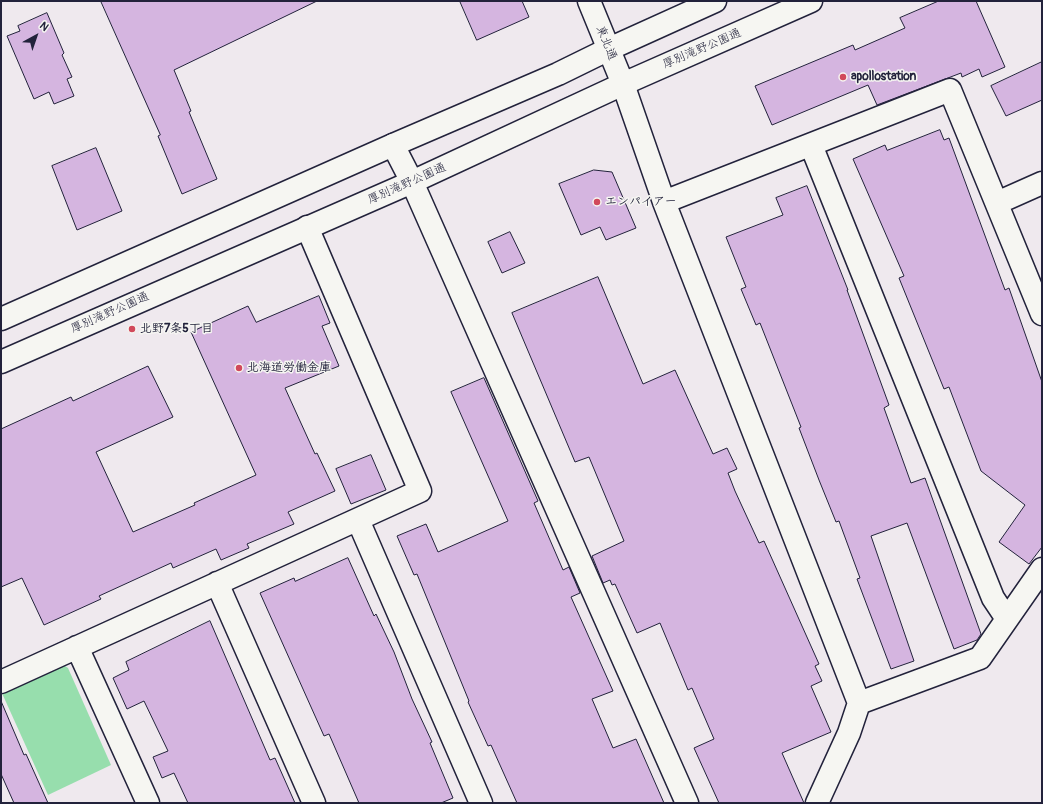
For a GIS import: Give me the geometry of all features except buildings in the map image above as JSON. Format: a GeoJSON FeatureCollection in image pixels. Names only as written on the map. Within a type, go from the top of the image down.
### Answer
{"type":"FeatureCollection","features":[{"type":"Feature","properties":{"kind":"street","name":"東北通"},"geometry":{"type":"LineString","coordinates":[[589,1],[623,84],[664,202],[859,703]]}},
{"type":"Feature","properties":{"kind":"street"},"geometry":{"type":"LineString","coordinates":[[1,319],[393,144],[558,74],[609,48],[715,1]]}},
{"type":"Feature","properties":{"kind":"street","name":"厚別滝野公園通"},"geometry":{"type":"LineString","coordinates":[[1,362],[412,182],[623,84],[811,1]]}},
{"type":"Feature","properties":{"kind":"street"},"geometry":{"type":"LineString","coordinates":[[664,202],[950,90],[1042,314]]}},
{"type":"Feature","properties":{"kind":"street"},"geometry":{"type":"LineString","coordinates":[[393,144],[412,182],[687,803]]}},
{"type":"Feature","properties":{"kind":"street"},"geometry":{"type":"LineString","coordinates":[[811,144],[993,598],[1007,619]]}},
{"type":"Feature","properties":{"kind":"street"},"geometry":{"type":"LineString","coordinates":[[997,203],[1042,183]]}},
{"type":"Feature","properties":{"kind":"street"},"geometry":{"type":"LineString","coordinates":[[1,682],[420,491],[307,228]]}},
{"type":"Feature","properties":{"kind":"street"},"geometry":{"type":"LineString","coordinates":[[358,520],[481,803]]}},
{"type":"Feature","properties":{"kind":"street"},"geometry":{"type":"LineString","coordinates":[[817,803],[849,733],[859,703],[980,658],[1042,569]]}},
{"type":"Feature","properties":{"kind":"street"},"geometry":{"type":"LineString","coordinates":[[217,583],[314,803]]}},
{"type":"Feature","properties":{"kind":"street"},"geometry":{"type":"LineString","coordinates":[[77,647],[148,803]]}},
{"type":"Feature","properties":{"kind":"green space"},"geometry":{"type":"Polygon","coordinates":[[[59,662],[68,668],[111,765],[48,795],[1,691],[59,662]]]}},
{"type":"Feature","properties":{"kind":"place","name":"apollostation"},"geometry":{"type":"Point","coordinates":[843,77]}},
{"type":"Feature","properties":{"kind":"place","name":"エンパイアー"},"geometry":{"type":"Point","coordinates":[597,202]}},
{"type":"Feature","properties":{"kind":"place","name":"北野7条5丁目"},"geometry":{"type":"Point","coordinates":[132,329]}},
{"type":"Feature","properties":{"kind":"place","name":"北海道労働金庫"},"geometry":{"type":"Point","coordinates":[239,368]}}]}
